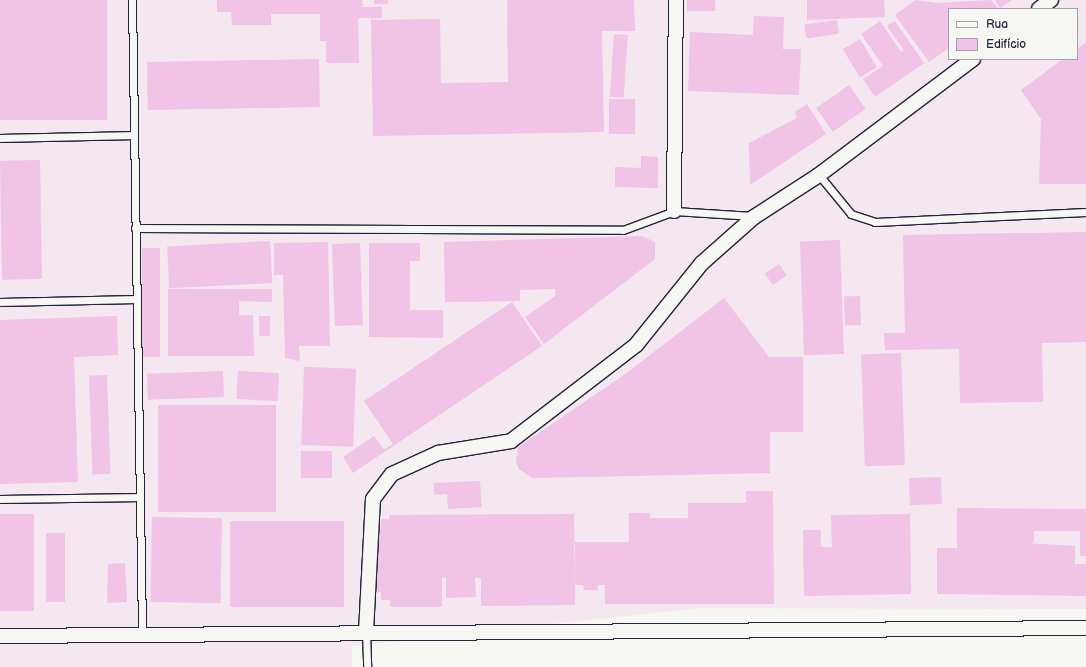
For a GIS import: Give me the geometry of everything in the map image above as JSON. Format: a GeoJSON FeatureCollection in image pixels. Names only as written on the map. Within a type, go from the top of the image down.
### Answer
{"type":"FeatureCollection","features":[{"type":"Feature","properties":{"kind":"street"},"geometry":{"type":"LineString","coordinates":[[674,211],[676,0]]}},
{"type":"Feature","properties":{"kind":"street"},"geometry":{"type":"LineString","coordinates":[[1041,8],[1052,0]]}},
{"type":"Feature","properties":{"kind":"street"},"geometry":{"type":"LineString","coordinates":[[366,632],[373,499],[392,474],[438,453],[511,440],[636,345],[702,263],[754,216],[819,175],[972,60]]}},
{"type":"Feature","properties":{"kind":"street"},"geometry":{"type":"LineString","coordinates":[[0,636],[142,633],[1086,628]]}},
{"type":"Feature","properties":{"kind":"lane"},"geometry":{"type":"LineString","coordinates":[[132,0],[132,135],[135,228],[134,299],[140,497],[142,633]]}},
{"type":"Feature","properties":{"kind":"lane"},"geometry":{"type":"LineString","coordinates":[[0,138],[132,135]]}},
{"type":"Feature","properties":{"kind":"lane"},"geometry":{"type":"LineString","coordinates":[[819,175],[851,214],[874,222],[1086,212]]}},
{"type":"Feature","properties":{"kind":"lane"},"geometry":{"type":"LineString","coordinates":[[135,228],[623,230],[674,211],[754,216]]}},
{"type":"Feature","properties":{"kind":"lane"},"geometry":{"type":"LineString","coordinates":[[0,302],[134,299]]}},
{"type":"Feature","properties":{"kind":"lane"},"geometry":{"type":"LineString","coordinates":[[0,499],[140,497]]}},
{"type":"Feature","properties":{"kind":"lane"},"geometry":{"type":"LineString","coordinates":[[366,632],[367,667]]}},
{"type":"Feature","properties":{"kind":"shaded area"},"geometry":{"type":"Polygon","coordinates":[[[0,0],[1086,0],[1086,609],[698,608],[352,646],[352,667],[0,667],[0,0]]]}},
{"type":"Feature","properties":{"kind":"building"},"geometry":{"type":"Polygon","coordinates":[[[0,0],[107,0],[107,120],[0,120],[0,0]]]}},
{"type":"Feature","properties":{"kind":"building"},"geometry":{"type":"Polygon","coordinates":[[[217,0],[362,0],[363,7],[382,7],[382,18],[358,18],[359,63],[326,63],[326,41],[320,41],[320,14],[271,14],[271,25],[232,25],[231,12],[217,12],[217,0]]]}},
{"type":"Feature","properties":{"kind":"building"},"geometry":{"type":"Polygon","coordinates":[[[374,0],[388,0],[388,4],[374,4],[374,0]]]}},
{"type":"Feature","properties":{"kind":"building"},"geometry":{"type":"Polygon","coordinates":[[[507,0],[634,0],[635,31],[602,31],[604,132],[373,136],[371,20],[440,19],[441,83],[508,82],[507,0]]]}},
{"type":"Feature","properties":{"kind":"building"},"geometry":{"type":"Polygon","coordinates":[[[687,0],[715,0],[715,11],[687,11],[687,0]]]}},
{"type":"Feature","properties":{"kind":"building"},"geometry":{"type":"Polygon","coordinates":[[[807,0],[884,0],[885,17],[807,20],[807,0]]]}},
{"type":"Feature","properties":{"kind":"building"},"geometry":{"type":"Polygon","coordinates":[[[915,0],[937,3],[991,0],[997,8],[948,8],[948,49],[929,62],[895,15],[915,0]]]}},
{"type":"Feature","properties":{"kind":"building"},"geometry":{"type":"Polygon","coordinates":[[[995,0],[1012,0],[1000,8],[995,0]]]}},
{"type":"Feature","properties":{"kind":"building"},"geometry":{"type":"Polygon","coordinates":[[[754,16],[784,17],[783,49],[801,49],[799,95],[688,91],[690,32],[753,35],[754,16]]]}},
{"type":"Feature","properties":{"kind":"building"},"geometry":{"type":"Polygon","coordinates":[[[837,20],[839,34],[806,38],[804,25],[837,20]]]}},
{"type":"Feature","properties":{"kind":"building"},"geometry":{"type":"Polygon","coordinates":[[[880,21],[901,52],[904,50],[887,26],[895,21],[924,63],[875,97],[863,79],[883,66],[861,34],[880,21]]]}},
{"type":"Feature","properties":{"kind":"building"},"geometry":{"type":"Polygon","coordinates":[[[614,34],[628,35],[624,98],[610,97],[614,34]]]}},
{"type":"Feature","properties":{"kind":"building"},"geometry":{"type":"Polygon","coordinates":[[[860,39],[877,67],[860,78],[843,49],[860,39]]]}},
{"type":"Feature","properties":{"kind":"building"},"geometry":{"type":"Polygon","coordinates":[[[1086,42],[1086,184],[1039,184],[1041,119],[1021,90],[1062,60],[1078,60],[1078,48],[1086,42]]]}},
{"type":"Feature","properties":{"kind":"building"},"geometry":{"type":"Polygon","coordinates":[[[319,59],[320,107],[148,110],[147,62],[319,59]]]}},
{"type":"Feature","properties":{"kind":"building"},"geometry":{"type":"Polygon","coordinates":[[[849,85],[866,109],[833,132],[816,108],[849,85]]]}},
{"type":"Feature","properties":{"kind":"building"},"geometry":{"type":"Polygon","coordinates":[[[609,99],[635,99],[635,134],[609,134],[609,99]]]}},
{"type":"Feature","properties":{"kind":"building"},"geometry":{"type":"Polygon","coordinates":[[[807,104],[826,134],[750,185],[749,143],[797,118],[795,112],[807,104]]]}},
{"type":"Feature","properties":{"kind":"building"},"geometry":{"type":"Polygon","coordinates":[[[641,156],[658,157],[658,188],[615,187],[615,167],[641,168],[641,156]]]}},
{"type":"Feature","properties":{"kind":"building"},"geometry":{"type":"Polygon","coordinates":[[[40,160],[42,279],[2,280],[0,161],[40,160]]]}},
{"type":"Feature","properties":{"kind":"building"},"geometry":{"type":"Polygon","coordinates":[[[1086,232],[1086,342],[1042,343],[1043,402],[960,403],[959,349],[885,350],[884,333],[905,333],[903,235],[1086,232]]]}},
{"type":"Feature","properties":{"kind":"building"},"geometry":{"type":"Polygon","coordinates":[[[642,236],[655,242],[655,259],[544,344],[525,317],[555,296],[555,289],[520,290],[520,301],[445,302],[444,242],[642,236]]]}},
{"type":"Feature","properties":{"kind":"building"},"geometry":{"type":"Polygon","coordinates":[[[840,240],[844,354],[804,355],[800,241],[840,240]]]}},
{"type":"Feature","properties":{"kind":"building"},"geometry":{"type":"Polygon","coordinates":[[[270,241],[272,283],[169,288],[167,246],[270,241]]]}},
{"type":"Feature","properties":{"kind":"building"},"geometry":{"type":"Polygon","coordinates":[[[328,242],[330,346],[299,346],[300,361],[285,358],[283,275],[274,275],[274,243],[328,242]]]}},
{"type":"Feature","properties":{"kind":"building"},"geometry":{"type":"Polygon","coordinates":[[[360,243],[363,325],[335,326],[332,244],[360,243]]]}},
{"type":"Feature","properties":{"kind":"building"},"geometry":{"type":"Polygon","coordinates":[[[369,243],[420,243],[420,261],[410,261],[410,310],[443,310],[443,338],[369,337],[369,243]]]}},
{"type":"Feature","properties":{"kind":"building"},"geometry":{"type":"Polygon","coordinates":[[[142,248],[160,248],[160,357],[142,357],[142,248]]]}},
{"type":"Feature","properties":{"kind":"building"},"geometry":{"type":"Polygon","coordinates":[[[779,264],[787,276],[773,285],[765,274],[779,264]]]}},
{"type":"Feature","properties":{"kind":"building"},"geometry":{"type":"Polygon","coordinates":[[[168,289],[272,289],[272,302],[239,301],[239,315],[253,315],[254,356],[168,356],[168,289]]]}},
{"type":"Feature","properties":{"kind":"building"},"geometry":{"type":"Polygon","coordinates":[[[860,296],[861,325],[845,326],[844,297],[860,296]]]}},
{"type":"Feature","properties":{"kind":"building"},"geometry":{"type":"Polygon","coordinates":[[[724,298],[769,357],[803,357],[803,432],[770,432],[770,473],[532,478],[519,469],[516,462],[518,447],[624,375],[724,298]]]}},
{"type":"Feature","properties":{"kind":"building"},"geometry":{"type":"Polygon","coordinates":[[[512,302],[542,346],[353,473],[343,457],[374,436],[384,450],[393,444],[364,401],[512,302]]]}},
{"type":"Feature","properties":{"kind":"building"},"geometry":{"type":"Polygon","coordinates":[[[117,316],[118,355],[74,357],[78,482],[0,484],[0,320],[117,316]]]}},
{"type":"Feature","properties":{"kind":"building"},"geometry":{"type":"Polygon","coordinates":[[[259,316],[270,316],[270,336],[259,336],[259,316]]]}},
{"type":"Feature","properties":{"kind":"building"},"geometry":{"type":"Polygon","coordinates":[[[901,353],[905,465],[865,466],[861,354],[901,353]]]}},
{"type":"Feature","properties":{"kind":"building"},"geometry":{"type":"Polygon","coordinates":[[[304,367],[356,369],[353,447],[301,445],[304,367]]]}},
{"type":"Feature","properties":{"kind":"building"},"geometry":{"type":"Polygon","coordinates":[[[223,371],[224,397],[148,400],[147,374],[223,371]]]}},
{"type":"Feature","properties":{"kind":"building"},"geometry":{"type":"Polygon","coordinates":[[[238,371],[279,373],[277,401],[237,399],[238,371]]]}},
{"type":"Feature","properties":{"kind":"building"},"geometry":{"type":"Polygon","coordinates":[[[107,375],[110,474],[92,475],[89,376],[107,375]]]}},
{"type":"Feature","properties":{"kind":"building"},"geometry":{"type":"Polygon","coordinates":[[[158,405],[276,405],[276,512],[158,512],[158,405]]]}},
{"type":"Feature","properties":{"kind":"building"},"geometry":{"type":"Polygon","coordinates":[[[301,451],[332,451],[332,478],[301,478],[301,451]]]}},
{"type":"Feature","properties":{"kind":"building"},"geometry":{"type":"Polygon","coordinates":[[[941,477],[942,504],[910,505],[909,478],[941,477]]]}},
{"type":"Feature","properties":{"kind":"building"},"geometry":{"type":"Polygon","coordinates":[[[480,481],[482,507],[448,509],[447,494],[434,495],[434,483],[480,481]]]}},
{"type":"Feature","properties":{"kind":"building"},"geometry":{"type":"Polygon","coordinates":[[[746,491],[773,491],[774,604],[605,604],[605,585],[598,585],[598,590],[584,590],[583,585],[575,585],[575,542],[629,542],[629,513],[650,513],[650,518],[688,518],[688,503],[746,503],[746,491]]]}},
{"type":"Feature","properties":{"kind":"building"},"geometry":{"type":"Polygon","coordinates":[[[957,508],[1086,509],[1086,556],[1080,556],[1080,531],[1034,531],[1034,543],[1026,543],[1075,546],[1075,564],[1086,564],[1086,596],[937,594],[937,548],[957,548],[957,508]]]}},
{"type":"Feature","properties":{"kind":"building"},"geometry":{"type":"Polygon","coordinates":[[[0,514],[34,514],[34,611],[0,611],[0,514]]]}},
{"type":"Feature","properties":{"kind":"building"},"geometry":{"type":"Polygon","coordinates":[[[574,514],[575,605],[481,606],[481,578],[475,578],[476,597],[446,598],[446,578],[442,578],[442,607],[390,607],[390,600],[381,600],[381,592],[376,592],[376,528],[381,528],[381,519],[389,519],[389,515],[574,514]]]}},
{"type":"Feature","properties":{"kind":"building"},"geometry":{"type":"Polygon","coordinates":[[[910,514],[911,594],[804,596],[803,530],[821,530],[821,547],[832,547],[831,515],[910,514]]]}},
{"type":"Feature","properties":{"kind":"building"},"geometry":{"type":"Polygon","coordinates":[[[152,517],[222,518],[221,603],[151,602],[152,517]]]}},
{"type":"Feature","properties":{"kind":"building"},"geometry":{"type":"Polygon","coordinates":[[[230,521],[344,521],[344,607],[230,607],[230,521]]]}},
{"type":"Feature","properties":{"kind":"building"},"geometry":{"type":"Polygon","coordinates":[[[46,533],[65,533],[65,602],[46,602],[46,533]]]}},
{"type":"Feature","properties":{"kind":"building"},"geometry":{"type":"Polygon","coordinates":[[[125,563],[127,602],[107,603],[108,564],[125,563]]]}}]}
